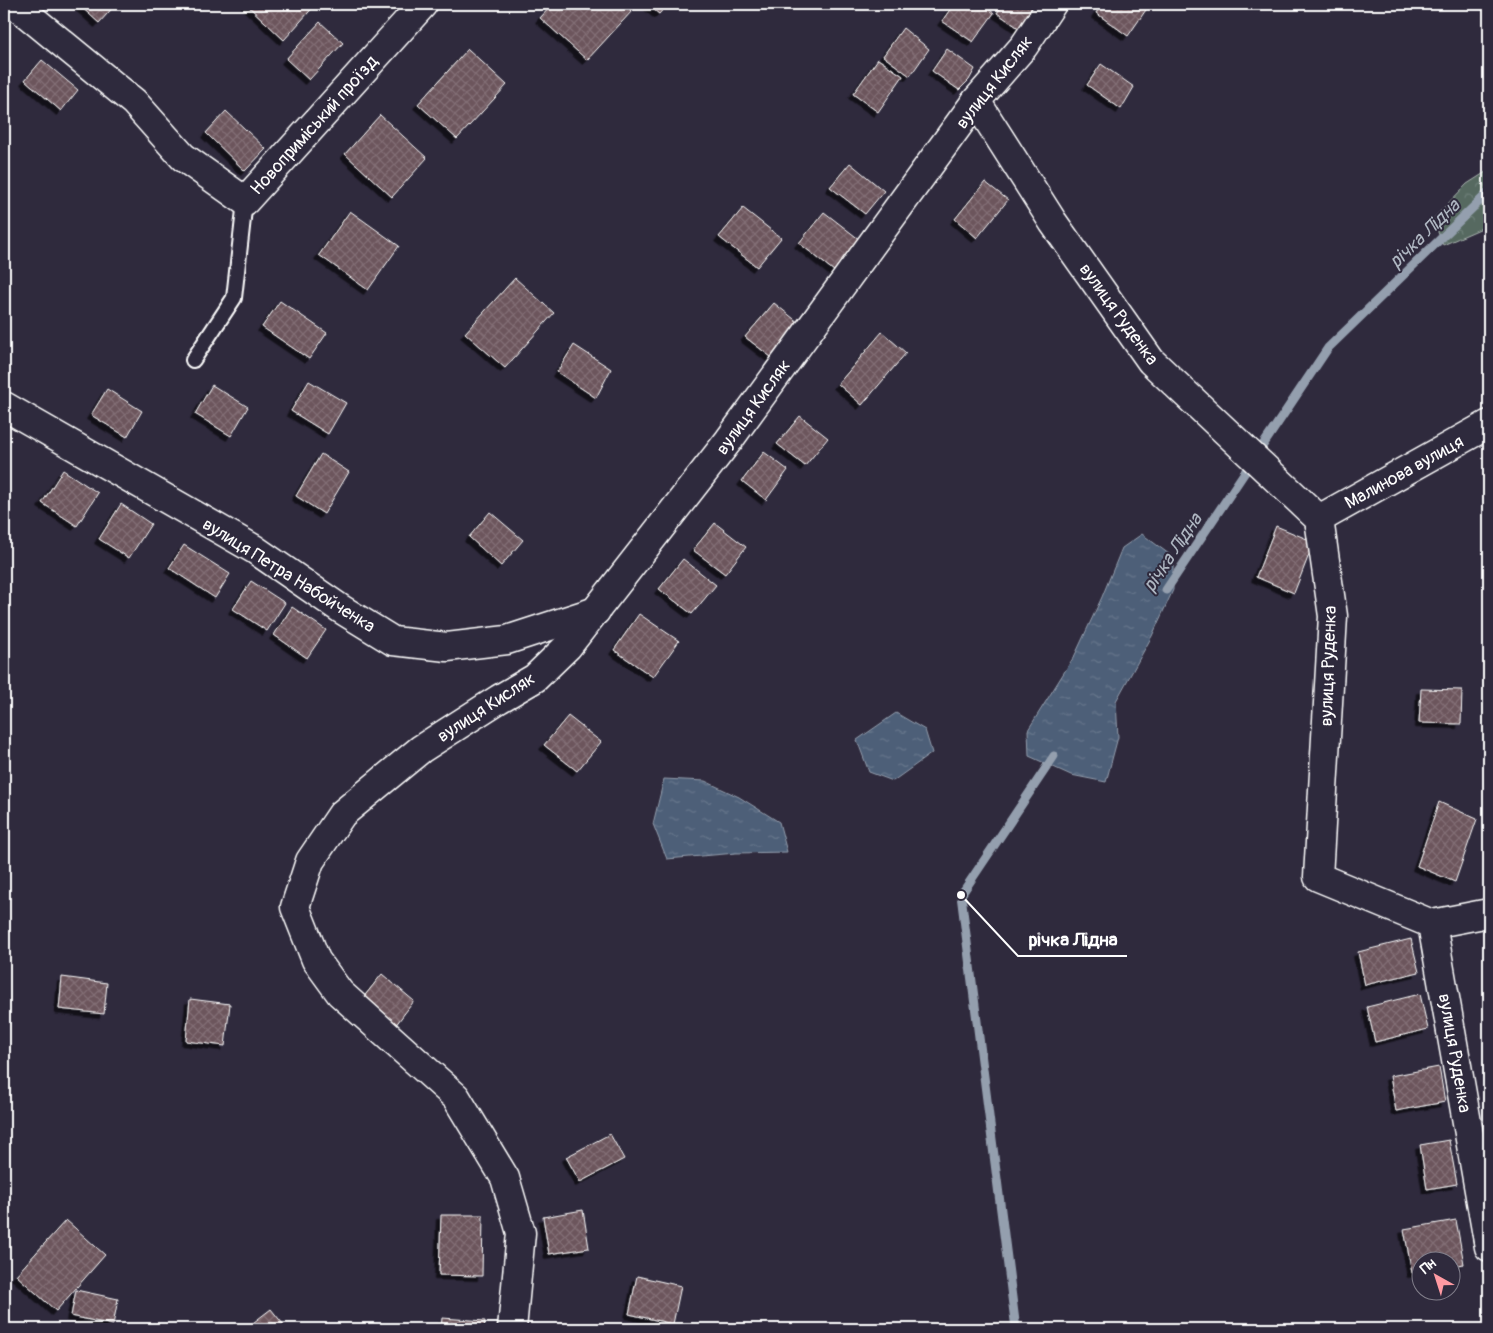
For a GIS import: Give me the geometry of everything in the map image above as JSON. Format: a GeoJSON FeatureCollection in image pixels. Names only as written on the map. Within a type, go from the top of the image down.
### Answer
{"type":"FeatureCollection","features":[{"type":"Feature","properties":{"kind":"street","name":"Новоприміський проїзд"},"geometry":{"type":"LineString","coordinates":[[14,10],[134,102],[183,157],[245,201],[423,4]]}},
{"type":"Feature","properties":{"kind":"street","name":"вулиця Кисляк"},"geometry":{"type":"LineString","coordinates":[[512,1329],[521,1233],[505,1178],[456,1097],[340,993],[316,960],[295,907],[310,861],[342,814],[421,749],[498,699],[535,678],[568,646],[729,440],[976,101],[1024,46],[1052,4]]}},
{"type":"Feature","properties":{"kind":"street","name":"вулиця Руденка"},"geometry":{"type":"LineString","coordinates":[[976,101],[1052,222],[1151,361],[1319,519],[1333,616],[1318,878],[1432,924],[1489,1247]]}},
{"type":"Feature","properties":{"kind":"street","name":"вулиця Петра Набойченка"},"geometry":{"type":"LineString","coordinates":[[4,406],[254,549],[341,609],[393,641],[447,647],[507,640],[596,611]]}},
{"type":"Feature","properties":{"kind":"street","name":"Малинова вулиця"},"geometry":{"type":"LineString","coordinates":[[1319,519],[1489,424]]}},
{"type":"Feature","properties":{"kind":"street"},"geometry":{"type":"LineString","coordinates":[[1432,924],[1489,913]]}},
{"type":"Feature","properties":{"kind":"lane"},"geometry":{"type":"LineString","coordinates":[[193,360],[234,298],[245,201]]}},
{"type":"Feature","properties":{"kind":"green space"},"geometry":{"type":"Polygon","coordinates":[[[1489,170],[1489,225],[1443,245],[1433,219],[1467,184],[1489,170]]]}},
{"type":"Feature","properties":{"kind":"water"},"geometry":{"type":"Polygon","coordinates":[[[1142,534],[1173,557],[1173,590],[1152,636],[1116,701],[1118,737],[1106,782],[1071,775],[1029,756],[1028,730],[1075,655],[1122,548],[1142,534]]]}},
{"type":"Feature","properties":{"kind":"water"},"geometry":{"type":"Polygon","coordinates":[[[896,713],[925,730],[932,753],[893,781],[869,772],[857,740],[896,713]]]}},
{"type":"Feature","properties":{"kind":"water"},"geometry":{"type":"Polygon","coordinates":[[[664,779],[705,781],[739,797],[779,822],[787,852],[736,853],[667,859],[653,824],[664,779]]]}},
{"type":"Feature","properties":{"kind":"building"},"geometry":{"type":"Polygon","coordinates":[[[78,4],[116,4],[99,23],[78,4]]]}},
{"type":"Feature","properties":{"kind":"building"},"geometry":{"type":"Polygon","coordinates":[[[246,4],[316,4],[284,40],[246,4]]]}},
{"type":"Feature","properties":{"kind":"building"},"geometry":{"type":"Polygon","coordinates":[[[553,4],[624,4],[632,11],[587,60],[540,18],[553,4]]]}},
{"type":"Feature","properties":{"kind":"building"},"geometry":{"type":"Polygon","coordinates":[[[647,4],[668,4],[659,14],[647,4]]]}},
{"type":"Feature","properties":{"kind":"building"},"geometry":{"type":"Polygon","coordinates":[[[954,4],[981,4],[994,13],[973,42],[942,21],[954,4]]]}},
{"type":"Feature","properties":{"kind":"building"},"geometry":{"type":"Polygon","coordinates":[[[1003,4],[1029,4],[1035,8],[1020,29],[997,13],[1003,4]]]}},
{"type":"Feature","properties":{"kind":"building"},"geometry":{"type":"Polygon","coordinates":[[[1102,4],[1150,4],[1128,36],[1096,13],[1102,4]]]}},
{"type":"Feature","properties":{"kind":"building"},"geometry":{"type":"Polygon","coordinates":[[[320,22],[343,43],[309,80],[286,59],[320,22]]]}},
{"type":"Feature","properties":{"kind":"building"},"geometry":{"type":"Polygon","coordinates":[[[903,28],[929,49],[910,76],[883,56],[903,28]]]}},
{"type":"Feature","properties":{"kind":"building"},"geometry":{"type":"Polygon","coordinates":[[[468,49],[507,85],[457,139],[418,104],[468,49]]]}},
{"type":"Feature","properties":{"kind":"building"},"geometry":{"type":"Polygon","coordinates":[[[947,49],[975,69],[969,80],[959,90],[932,71],[947,49]]]}},
{"type":"Feature","properties":{"kind":"building"},"geometry":{"type":"Polygon","coordinates":[[[878,59],[903,76],[878,112],[853,94],[878,59]]]}},
{"type":"Feature","properties":{"kind":"building"},"geometry":{"type":"Polygon","coordinates":[[[42,60],[78,90],[61,111],[25,80],[42,60]]]}},
{"type":"Feature","properties":{"kind":"building"},"geometry":{"type":"Polygon","coordinates":[[[1101,64],[1134,87],[1121,109],[1087,85],[1101,64]]]}},
{"type":"Feature","properties":{"kind":"building"},"geometry":{"type":"Polygon","coordinates":[[[226,111],[266,149],[245,171],[206,133],[226,111]]]}},
{"type":"Feature","properties":{"kind":"building"},"geometry":{"type":"Polygon","coordinates":[[[380,115],[427,158],[392,197],[345,154],[380,115]]]}},
{"type":"Feature","properties":{"kind":"building"},"geometry":{"type":"Polygon","coordinates":[[[850,163],[884,191],[865,214],[830,187],[850,163]]]}},
{"type":"Feature","properties":{"kind":"building"},"geometry":{"type":"Polygon","coordinates":[[[985,182],[1008,200],[977,238],[955,219],[985,182]]]}},
{"type":"Feature","properties":{"kind":"building"},"geometry":{"type":"Polygon","coordinates":[[[743,208],[781,238],[757,267],[719,237],[743,208]]]}},
{"type":"Feature","properties":{"kind":"building"},"geometry":{"type":"Polygon","coordinates":[[[350,211],[399,246],[368,290],[319,255],[350,211]]]}},
{"type":"Feature","properties":{"kind":"building"},"geometry":{"type":"Polygon","coordinates":[[[824,212],[860,240],[834,271],[799,243],[824,212]]]}},
{"type":"Feature","properties":{"kind":"building"},"geometry":{"type":"Polygon","coordinates":[[[515,278],[554,313],[505,368],[465,333],[515,278]]]}},
{"type":"Feature","properties":{"kind":"building"},"geometry":{"type":"Polygon","coordinates":[[[280,301],[327,333],[309,359],[262,327],[280,301]]]}},
{"type":"Feature","properties":{"kind":"building"},"geometry":{"type":"Polygon","coordinates":[[[774,303],[799,323],[771,357],[745,337],[774,303]]]}},
{"type":"Feature","properties":{"kind":"building"},"geometry":{"type":"Polygon","coordinates":[[[882,332],[906,353],[862,405],[838,384],[882,332]]]}},
{"type":"Feature","properties":{"kind":"building"},"geometry":{"type":"Polygon","coordinates":[[[574,345],[611,369],[596,398],[557,372],[574,345]]]}},
{"type":"Feature","properties":{"kind":"building"},"geometry":{"type":"Polygon","coordinates":[[[309,381],[346,403],[328,434],[291,411],[309,381]]]}},
{"type":"Feature","properties":{"kind":"building"},"geometry":{"type":"Polygon","coordinates":[[[212,385],[248,407],[231,436],[195,414],[212,385]]]}},
{"type":"Feature","properties":{"kind":"building"},"geometry":{"type":"Polygon","coordinates":[[[107,389],[142,411],[127,437],[91,415],[107,389]]]}},
{"type":"Feature","properties":{"kind":"building"},"geometry":{"type":"Polygon","coordinates":[[[800,416],[828,438],[805,466],[777,444],[800,416]]]}},
{"type":"Feature","properties":{"kind":"building"},"geometry":{"type":"Polygon","coordinates":[[[764,452],[788,470],[766,500],[742,481],[764,452]]]}},
{"type":"Feature","properties":{"kind":"building"},"geometry":{"type":"Polygon","coordinates":[[[321,454],[349,472],[324,514],[296,496],[321,454]]]}},
{"type":"Feature","properties":{"kind":"building"},"geometry":{"type":"Polygon","coordinates":[[[63,470],[98,493],[77,526],[42,503],[63,470]]]}},
{"type":"Feature","properties":{"kind":"building"},"geometry":{"type":"Polygon","coordinates":[[[121,504],[151,524],[129,558],[99,539],[121,504]]]}},
{"type":"Feature","properties":{"kind":"building"},"geometry":{"type":"Polygon","coordinates":[[[490,512],[523,540],[501,566],[469,537],[490,512]]]}},
{"type":"Feature","properties":{"kind":"building"},"geometry":{"type":"Polygon","coordinates":[[[715,523],[746,547],[725,574],[693,550],[715,523]]]}},
{"type":"Feature","properties":{"kind":"building"},"geometry":{"type":"Polygon","coordinates":[[[1276,526],[1314,542],[1294,593],[1256,577],[1276,526]]]}},
{"type":"Feature","properties":{"kind":"building"},"geometry":{"type":"Polygon","coordinates":[[[184,545],[230,574],[215,598],[169,568],[184,545]]]}},
{"type":"Feature","properties":{"kind":"building"},"geometry":{"type":"Polygon","coordinates":[[[683,559],[716,585],[692,614],[659,589],[683,559]]]}},
{"type":"Feature","properties":{"kind":"building"},"geometry":{"type":"Polygon","coordinates":[[[251,581],[285,603],[267,631],[233,609],[251,581]]]}},
{"type":"Feature","properties":{"kind":"building"},"geometry":{"type":"Polygon","coordinates":[[[292,607],[326,630],[307,658],[274,635],[292,607]]]}},
{"type":"Feature","properties":{"kind":"building"},"geometry":{"type":"Polygon","coordinates":[[[639,614],[679,641],[653,677],[614,650],[639,614]]]}},
{"type":"Feature","properties":{"kind":"building"},"geometry":{"type":"Polygon","coordinates":[[[1421,689],[1462,690],[1461,724],[1419,723],[1421,689]]]}},
{"type":"Feature","properties":{"kind":"building"},"geometry":{"type":"Polygon","coordinates":[[[568,716],[601,742],[577,771],[544,745],[568,716]]]}},
{"type":"Feature","properties":{"kind":"building"},"geometry":{"type":"Polygon","coordinates":[[[1439,802],[1477,819],[1455,882],[1417,866],[1439,802]]]}},
{"type":"Feature","properties":{"kind":"building"},"geometry":{"type":"Polygon","coordinates":[[[1411,939],[1419,972],[1365,985],[1358,952],[1411,939]]]}},
{"type":"Feature","properties":{"kind":"building"},"geometry":{"type":"Polygon","coordinates":[[[382,974],[414,1001],[395,1026],[362,999],[382,974]]]}},
{"type":"Feature","properties":{"kind":"building"},"geometry":{"type":"Polygon","coordinates":[[[62,977],[107,983],[104,1014],[59,1009],[62,977]]]}},
{"type":"Feature","properties":{"kind":"building"},"geometry":{"type":"Polygon","coordinates":[[[1420,994],[1428,1029],[1375,1042],[1367,1007],[1420,994]]]}},
{"type":"Feature","properties":{"kind":"building"},"geometry":{"type":"Polygon","coordinates":[[[190,999],[230,1004],[225,1046],[186,1041],[190,999]]]}},
{"type":"Feature","properties":{"kind":"building"},"geometry":{"type":"Polygon","coordinates":[[[1439,1067],[1445,1102],[1396,1111],[1390,1076],[1439,1067]]]}},
{"type":"Feature","properties":{"kind":"building"},"geometry":{"type":"Polygon","coordinates":[[[610,1134],[624,1159],[580,1182],[566,1157],[610,1134]]]}},
{"type":"Feature","properties":{"kind":"building"},"geometry":{"type":"Polygon","coordinates":[[[1449,1140],[1457,1184],[1427,1189],[1420,1145],[1449,1140]]]}},
{"type":"Feature","properties":{"kind":"building"},"geometry":{"type":"Polygon","coordinates":[[[583,1210],[589,1248],[549,1254],[543,1217],[583,1210]]]}},
{"type":"Feature","properties":{"kind":"building"},"geometry":{"type":"Polygon","coordinates":[[[441,1215],[483,1215],[482,1276],[439,1275],[441,1215]]]}},
{"type":"Feature","properties":{"kind":"building"},"geometry":{"type":"Polygon","coordinates":[[[66,1220],[105,1255],[56,1311],[16,1275],[66,1220]]]}},
{"type":"Feature","properties":{"kind":"building"},"geometry":{"type":"Polygon","coordinates":[[[1456,1220],[1464,1264],[1460,1265],[1460,1250],[1410,1250],[1410,1262],[1404,1229],[1456,1220]]]}},
{"type":"Feature","properties":{"kind":"building"},"geometry":{"type":"Polygon","coordinates":[[[637,1276],[681,1286],[673,1324],[629,1314],[637,1276]]]}},
{"type":"Feature","properties":{"kind":"building"},"geometry":{"type":"Polygon","coordinates":[[[76,1290],[118,1299],[113,1325],[71,1316],[76,1290]]]}},
{"type":"Feature","properties":{"kind":"building"},"geometry":{"type":"Polygon","coordinates":[[[271,1309],[287,1329],[245,1329],[271,1309]]]}},
{"type":"Feature","properties":{"kind":"building"},"geometry":{"type":"Polygon","coordinates":[[[442,1318],[485,1321],[484,1329],[441,1329],[442,1318]]]}},
{"type":"Feature","properties":{"kind":"waterway","name":"річка Лідна"},"geometry":{"type":"LineString","coordinates":[[1166,590],[1328,348],[1489,192]]}},
{"type":"Feature","properties":{"kind":"waterway","name":"річка Лідна"},"geometry":{"type":"LineString","coordinates":[[1016,1329],[961,895],[1054,756]]}},
{"type":"Feature","properties":{"kind":"place","name":"річка Лідна"},"geometry":{"type":"Point","coordinates":[961,895]}}]}
